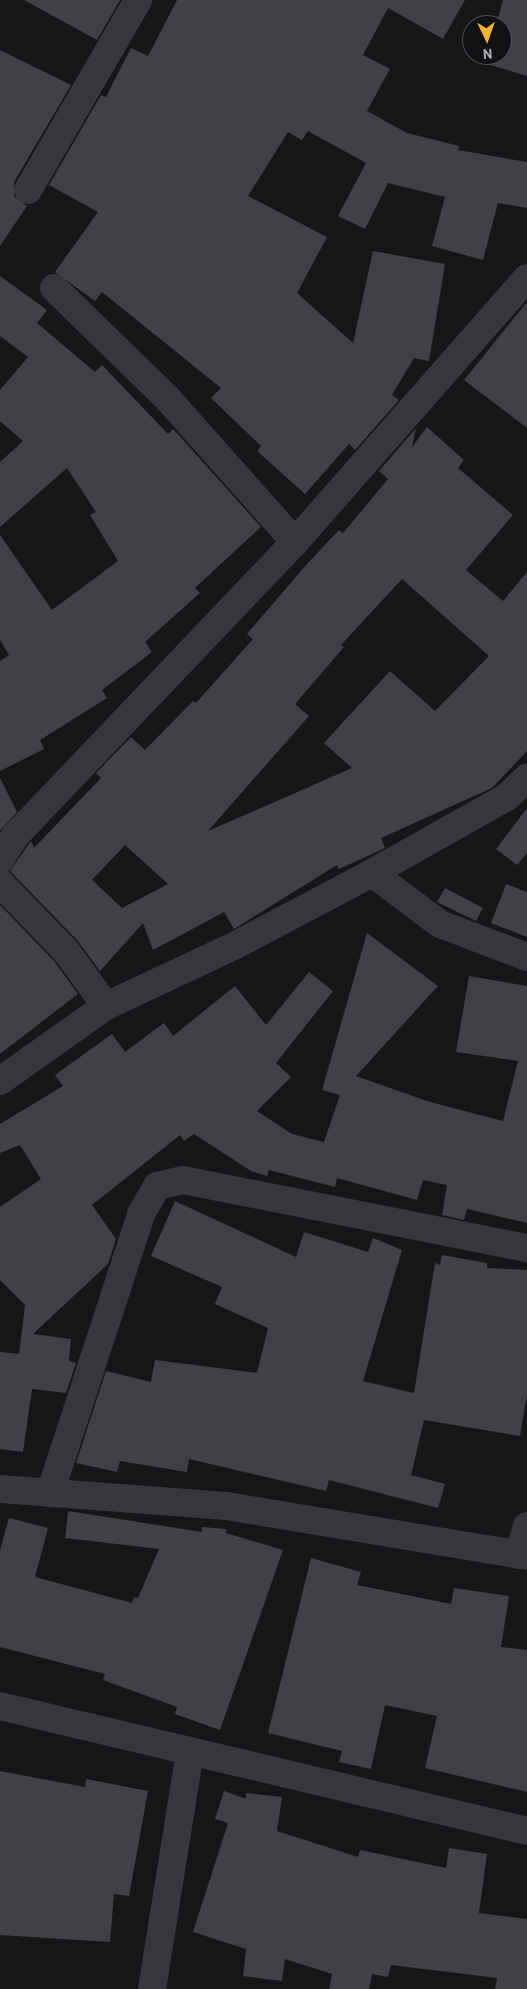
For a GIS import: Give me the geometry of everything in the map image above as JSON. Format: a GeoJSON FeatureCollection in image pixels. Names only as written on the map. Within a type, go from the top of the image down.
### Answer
{"type":"FeatureCollection","features":[{"type":"Feature","properties":{"kind":"street"},"geometry":{"type":"LineString","coordinates":[[28,190],[138,0]]}},
{"type":"Feature","properties":{"kind":"street"},"geometry":{"type":"LineString","coordinates":[[0,860],[15,836],[295,542],[527,278]]}},
{"type":"Feature","properties":{"kind":"street"},"geometry":{"type":"LineString","coordinates":[[54,288],[168,399],[295,542]]}},
{"type":"Feature","properties":{"kind":"street"},"geometry":{"type":"LineString","coordinates":[[0,1081],[106,1006],[234,946],[372,873],[507,797],[527,778]]}},
{"type":"Feature","properties":{"kind":"street"},"geometry":{"type":"LineString","coordinates":[[372,873],[440,924],[527,957]]}},
{"type":"Feature","properties":{"kind":"street"},"geometry":{"type":"LineString","coordinates":[[0,883],[66,951],[106,1006]]}},
{"type":"Feature","properties":{"kind":"street"},"geometry":{"type":"LineString","coordinates":[[50,1493],[142,1214],[157,1186],[182,1180],[527,1248]]}},
{"type":"Feature","properties":{"kind":"street"},"geometry":{"type":"LineString","coordinates":[[0,1489],[226,1506],[523,1556],[527,1526]]}},
{"type":"Feature","properties":{"kind":"street"},"geometry":{"type":"LineString","coordinates":[[0,1706],[527,1831]]}},
{"type":"Feature","properties":{"kind":"street"},"geometry":{"type":"LineString","coordinates":[[152,1989],[190,1752]]}},
{"type":"Feature","properties":{"kind":"building"},"geometry":{"type":"Polygon","coordinates":[[[24,0],[120,0],[97,40],[24,0]]]}},
{"type":"Feature","properties":{"kind":"building"},"geometry":{"type":"Polygon","coordinates":[[[177,0],[465,0],[443,39],[388,8],[363,55],[390,69],[367,111],[407,133],[459,146],[458,150],[527,162],[527,208],[498,203],[483,260],[432,246],[445,197],[388,183],[365,229],[338,216],[366,163],[308,131],[302,140],[288,132],[248,196],[327,237],[297,293],[353,343],[373,251],[445,264],[429,361],[414,358],[392,395],[399,400],[355,450],[349,444],[305,494],[257,451],[261,446],[211,398],[221,388],[102,292],[95,301],[55,272],[98,212],[49,185],[101,95],[106,97],[131,48],[148,56],[177,0]]]}},
{"type":"Feature","properties":{"kind":"building"},"geometry":{"type":"Polygon","coordinates":[[[503,0],[527,0],[527,76],[491,65],[512,65],[512,15],[499,15],[503,0]]]}},
{"type":"Feature","properties":{"kind":"building"},"geometry":{"type":"Polygon","coordinates":[[[0,50],[71,85],[14,182],[14,197],[27,206],[0,246],[0,50]]]}},
{"type":"Feature","properties":{"kind":"building"},"geometry":{"type":"Polygon","coordinates":[[[0,276],[47,310],[37,323],[95,372],[102,365],[168,434],[173,429],[261,527],[195,588],[200,593],[145,642],[152,652],[102,690],[107,698],[40,740],[44,749],[0,771],[0,661],[9,655],[0,640],[0,535],[52,610],[118,561],[90,515],[96,512],[67,468],[0,527],[0,462],[23,441],[0,421],[0,390],[28,357],[0,336],[0,276]]]}},
{"type":"Feature","properties":{"kind":"building"},"geometry":{"type":"Polygon","coordinates":[[[527,302],[527,428],[464,380],[527,302]]]}},
{"type":"Feature","properties":{"kind":"building"},"geometry":{"type":"Polygon","coordinates":[[[427,427],[464,460],[458,468],[513,515],[466,570],[503,601],[527,572],[527,751],[492,788],[381,838],[385,848],[339,869],[337,865],[234,929],[224,912],[153,950],[143,923],[100,971],[77,940],[10,871],[31,841],[34,848],[101,778],[96,773],[131,737],[145,750],[193,701],[196,703],[253,639],[247,634],[307,564],[339,530],[343,533],[388,479],[379,471],[416,428],[412,447],[427,427]],[[402,579],[341,645],[344,647],[295,704],[309,716],[208,831],[352,768],[324,743],[390,671],[435,711],[489,656],[402,579]],[[125,845],[92,880],[122,908],[168,884],[125,845]]]}},
{"type":"Feature","properties":{"kind":"building"},"geometry":{"type":"Polygon","coordinates":[[[0,778],[17,812],[0,831],[0,778]]]}},
{"type":"Feature","properties":{"kind":"building"},"geometry":{"type":"Polygon","coordinates":[[[527,808],[527,853],[517,865],[496,849],[527,808]]]}},
{"type":"Feature","properties":{"kind":"building"},"geometry":{"type":"Polygon","coordinates":[[[506,884],[527,892],[527,937],[491,923],[506,884]]]}},
{"type":"Feature","properties":{"kind":"building"},"geometry":{"type":"Polygon","coordinates":[[[445,888],[483,908],[476,921],[437,902],[445,888]]]}},
{"type":"Feature","properties":{"kind":"building"},"geometry":{"type":"Polygon","coordinates":[[[0,905],[54,961],[78,994],[0,1054],[0,905]]]}},
{"type":"Feature","properties":{"kind":"building"},"geometry":{"type":"Polygon","coordinates":[[[367,933],[438,986],[356,1076],[430,1102],[503,1121],[518,1061],[456,1052],[469,976],[527,986],[527,1223],[467,1209],[464,1220],[442,1215],[447,1185],[423,1180],[417,1200],[337,1178],[335,1187],[269,1170],[267,1176],[251,1171],[194,1134],[184,1141],[180,1135],[92,1205],[116,1239],[108,1264],[33,1334],[71,1339],[69,1361],[76,1363],[66,1393],[32,1389],[23,1452],[0,1449],[0,1352],[19,1354],[25,1305],[0,1280],[0,1207],[41,1179],[20,1145],[0,1153],[0,1124],[63,1086],[55,1075],[112,1034],[125,1052],[164,1023],[173,1036],[235,986],[266,1025],[309,972],[333,991],[276,1063],[291,1077],[257,1111],[292,1134],[324,1142],[340,1095],[322,1090],[367,933]]]}},
{"type":"Feature","properties":{"kind":"building"},"geometry":{"type":"Polygon","coordinates":[[[175,1201],[296,1257],[304,1232],[368,1252],[373,1238],[402,1250],[363,1381],[414,1393],[435,1263],[440,1265],[442,1255],[487,1263],[487,1268],[527,1270],[527,1394],[520,1436],[424,1420],[411,1475],[445,1484],[438,1508],[329,1480],[326,1491],[189,1459],[187,1472],[120,1461],[117,1472],[76,1463],[106,1371],[151,1382],[155,1360],[257,1373],[268,1328],[215,1304],[222,1287],[151,1256],[175,1201]]]}},
{"type":"Feature","properties":{"kind":"building"},"geometry":{"type":"Polygon","coordinates":[[[68,1511],[202,1532],[202,1527],[226,1529],[226,1533],[283,1550],[220,1730],[175,1714],[177,1707],[103,1680],[105,1674],[0,1647],[0,1550],[9,1518],[48,1528],[35,1577],[132,1603],[134,1597],[138,1598],[159,1549],[65,1538],[68,1511]]]}},
{"type":"Feature","properties":{"kind":"building"},"geometry":{"type":"Polygon","coordinates":[[[311,1558],[361,1572],[357,1585],[451,1604],[454,1588],[509,1596],[501,1647],[527,1650],[527,1792],[425,1768],[437,1716],[385,1705],[371,1769],[339,1762],[342,1751],[268,1733],[311,1558]]]}},
{"type":"Feature","properties":{"kind":"building"},"geometry":{"type":"Polygon","coordinates":[[[0,1771],[85,1787],[86,1779],[148,1791],[129,1896],[114,1894],[110,1942],[0,1935],[0,1771]]]}},
{"type":"Feature","properties":{"kind":"building"},"geometry":{"type":"Polygon","coordinates":[[[224,1791],[246,1799],[246,1793],[282,1797],[277,1831],[358,1857],[360,1850],[446,1868],[449,1848],[487,1854],[479,1913],[527,1919],[527,1989],[495,1989],[497,1978],[391,1965],[388,1977],[372,1974],[369,1989],[329,1989],[332,1974],[285,1959],[282,1981],[243,1976],[246,1949],[193,1932],[228,1823],[215,1819],[224,1791]]]}}]}
